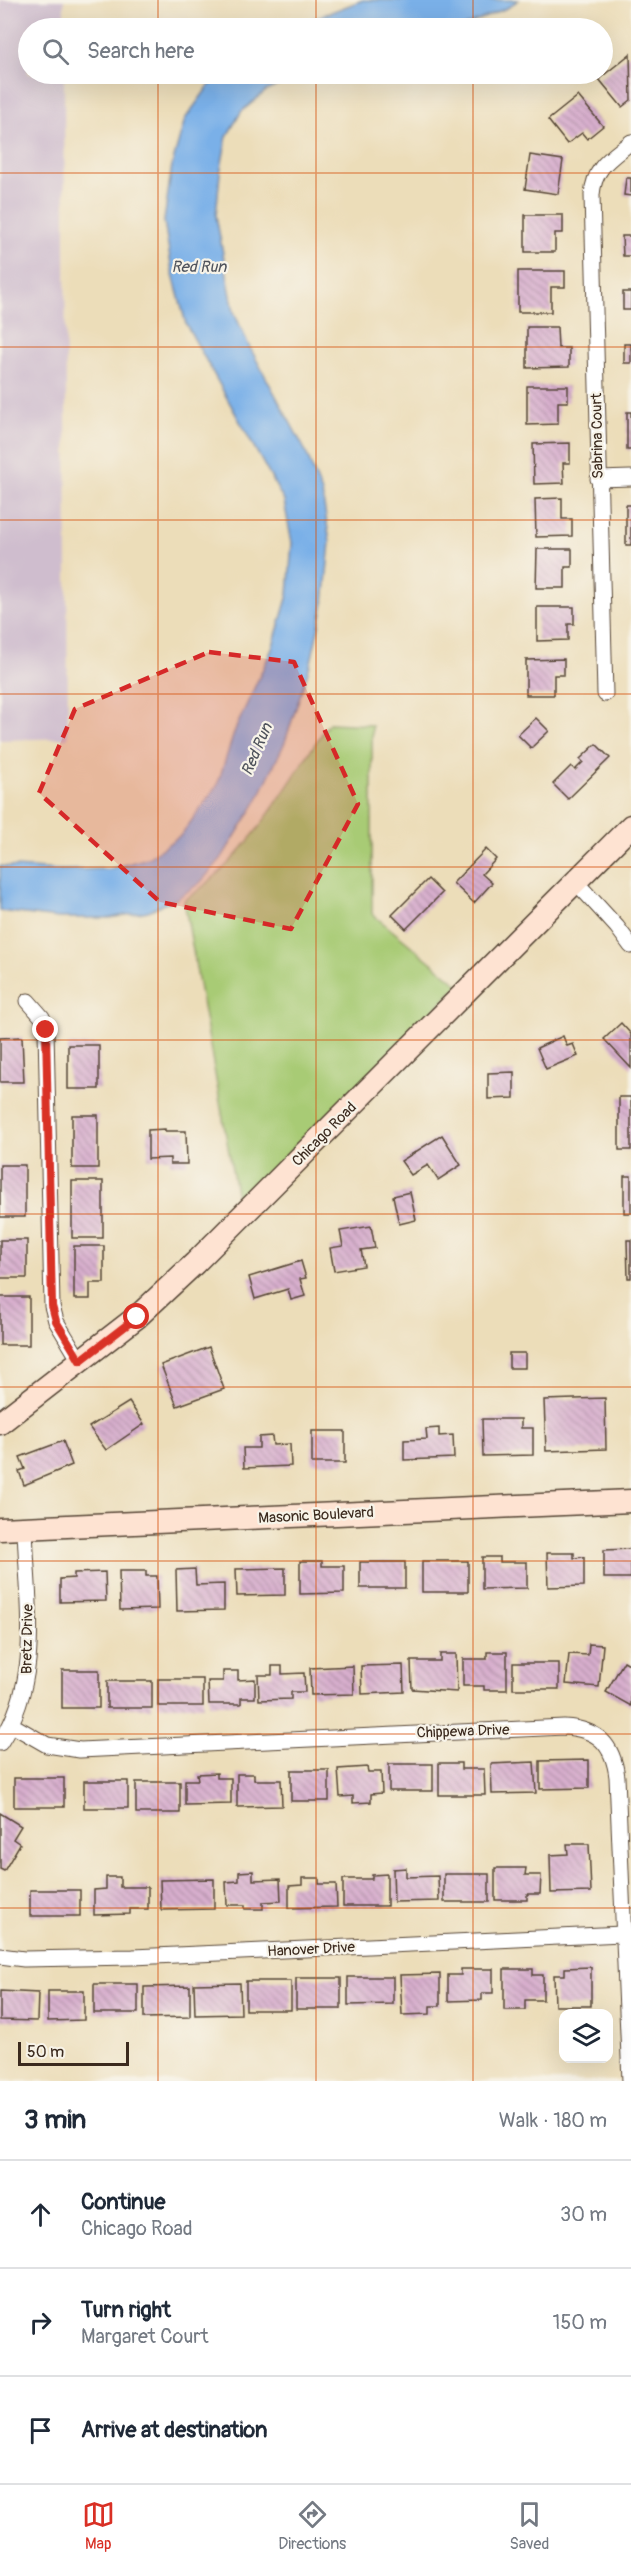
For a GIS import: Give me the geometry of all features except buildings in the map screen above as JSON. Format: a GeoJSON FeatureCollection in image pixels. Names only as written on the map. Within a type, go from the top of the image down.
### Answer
{"type":"FeatureCollection","features":[{"type":"Feature","properties":{"kind":"street","name":"Sabrina Court"},"geometry":{"type":"LineString","coordinates":[[605,694],[592,195],[593,179],[600,169],[631,142]]}},
{"type":"Feature","properties":{"kind":"street"},"geometry":{"type":"LineString","coordinates":[[598,479],[631,478]]}},
{"type":"Feature","properties":{"kind":"street","name":"Chicago Road"},"geometry":{"type":"LineString","coordinates":[[0,1423],[137,1317],[195,1263],[631,826]]}},
{"type":"Feature","properties":{"kind":"street"},"geometry":{"type":"LineString","coordinates":[[575,881],[631,946]]}},
{"type":"Feature","properties":{"kind":"street"},"geometry":{"type":"LineString","coordinates":[[28,1001],[42,1017],[46,1030],[52,1306],[56,1321],[80,1361]]}},
{"type":"Feature","properties":{"kind":"street","name":"Masonic Boulevard"},"geometry":{"type":"LineString","coordinates":[[0,1529],[631,1501]]}},
{"type":"Feature","properties":{"kind":"street","name":"Bretz Drive"},"geometry":{"type":"LineString","coordinates":[[0,1743],[12,1725],[21,1703],[28,1675],[30,1649],[25,1528]]}},
{"type":"Feature","properties":{"kind":"street","name":"Chippewa Drive"},"geometry":{"type":"LineString","coordinates":[[12,1725],[47,1745],[80,1750],[284,1739],[578,1728],[603,1740],[615,1764],[630,2081]]}},
{"type":"Feature","properties":{"kind":"street","name":"Hanover Drive"},"geometry":{"type":"LineString","coordinates":[[0,1956],[24,1959],[133,1957],[622,1934]]}},
{"type":"Feature","properties":{"kind":"highlighted area"},"geometry":{"type":"Polygon","coordinates":[[[209,652],[294,662],[358,804],[291,929],[160,902],[39,793],[75,709],[209,652]]]}},
{"type":"Feature","properties":{"kind":"shaded area"},"geometry":{"type":"Polygon","coordinates":[[[0,0],[64,0],[64,18],[18,18],[18,84],[64,84],[68,738],[0,740],[0,0]]]}},
{"type":"Feature","properties":{"kind":"green space"},"geometry":{"type":"Polygon","coordinates":[[[329,723],[372,725],[372,914],[459,985],[238,1203],[184,900],[228,864],[247,842],[329,723]]]}},
{"type":"Feature","properties":{"kind":"water"},"geometry":{"type":"Polygon","coordinates":[[[363,0],[518,0],[509,7],[484,18],[315,18],[363,0]]]}},
{"type":"Feature","properties":{"kind":"water","name":"Red Run"},"geometry":{"type":"Polygon","coordinates":[[[211,84],[281,84],[266,91],[241,112],[227,136],[220,173],[216,216],[234,312],[248,344],[305,450],[322,493],[330,542],[324,603],[311,662],[285,742],[257,801],[221,859],[200,883],[176,899],[148,911],[110,918],[59,918],[0,911],[0,866],[60,870],[110,869],[148,858],[181,835],[217,786],[235,730],[272,649],[288,595],[292,543],[284,501],[186,324],[172,271],[164,221],[172,165],[185,119],[211,84]]]}},
{"type":"Feature","properties":{"kind":"route"},"geometry":{"type":"LineString","coordinates":[[46,1030],[52,1306],[56,1321],[80,1361],[137,1317]]}}]}
